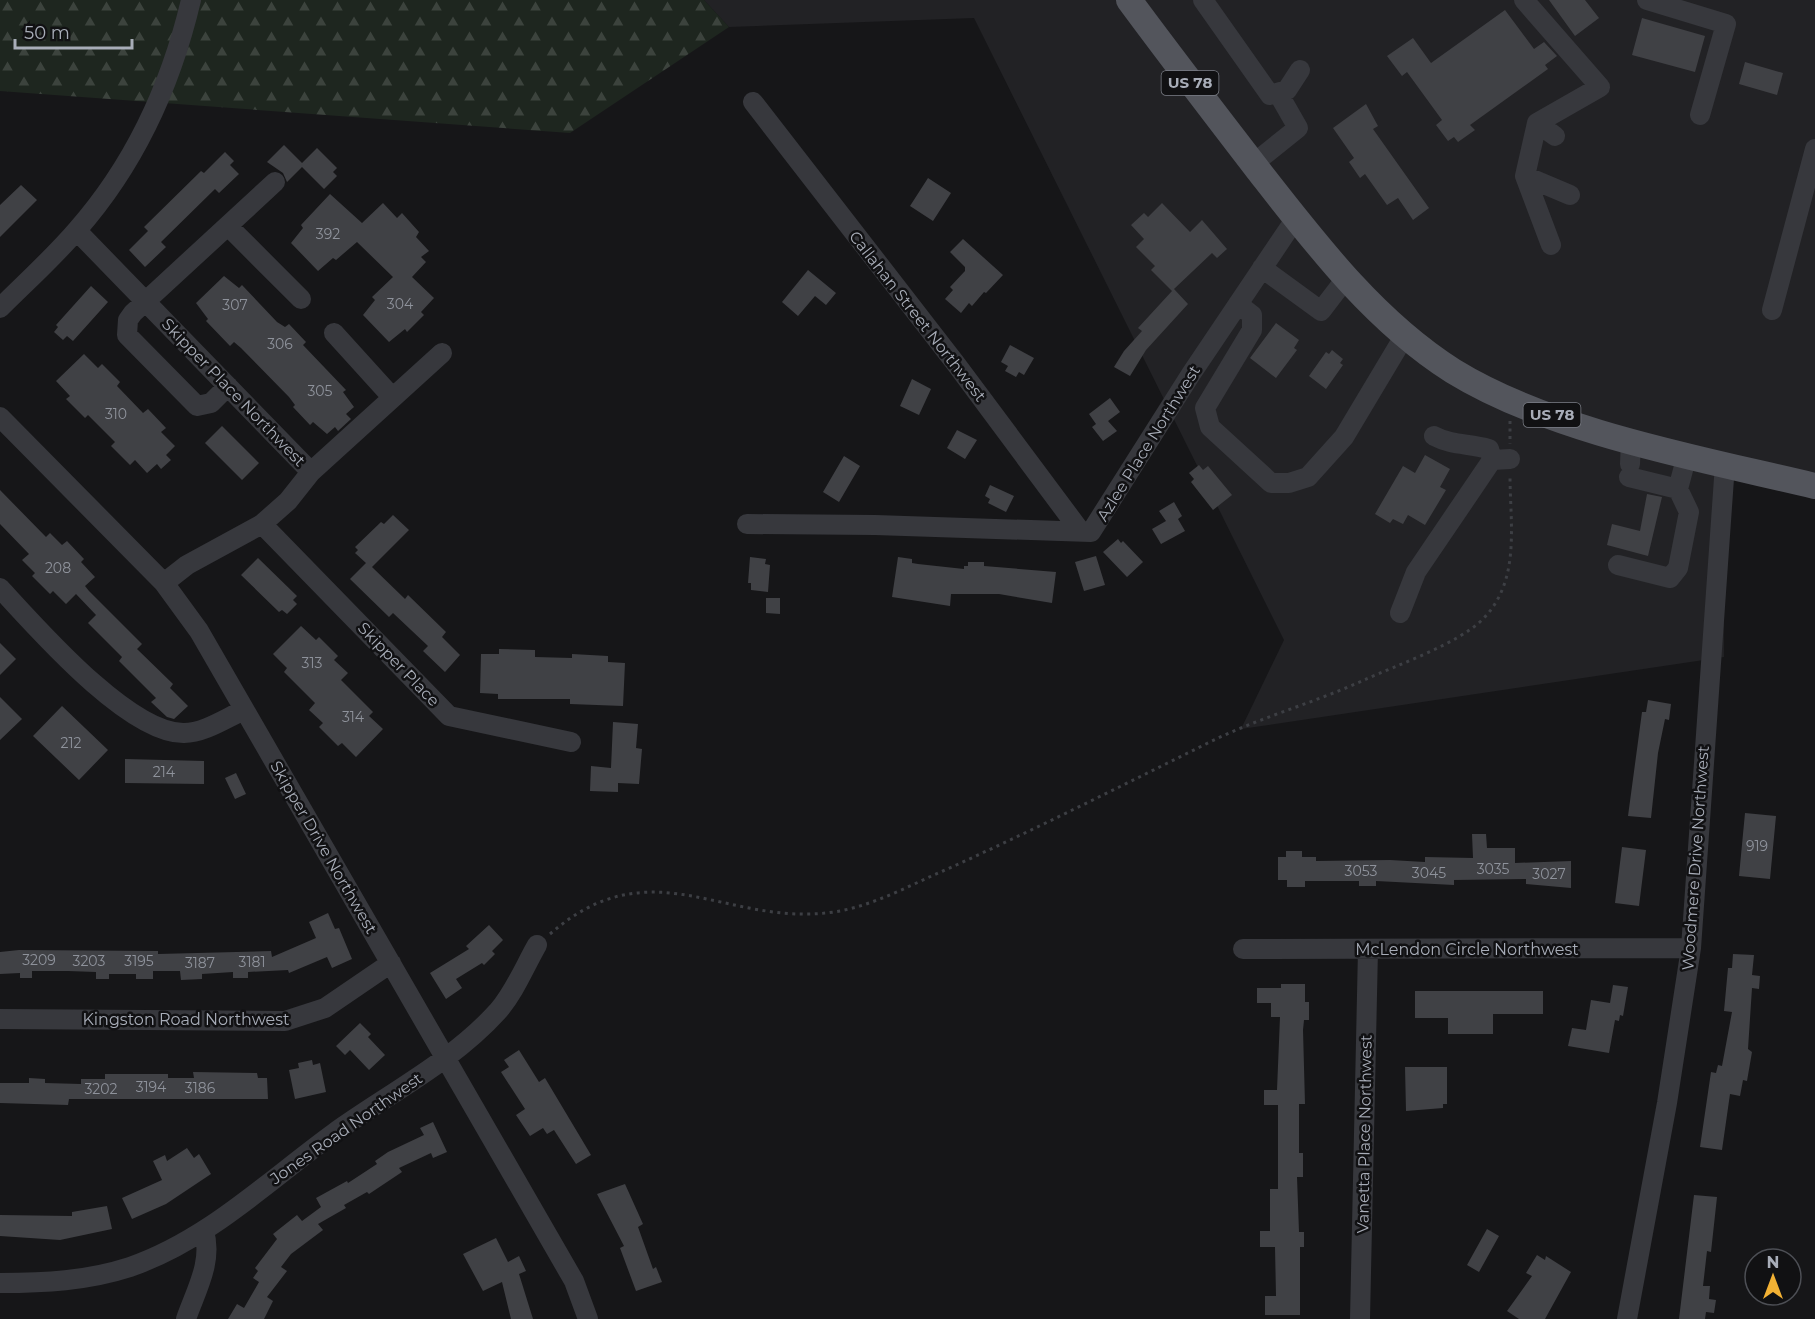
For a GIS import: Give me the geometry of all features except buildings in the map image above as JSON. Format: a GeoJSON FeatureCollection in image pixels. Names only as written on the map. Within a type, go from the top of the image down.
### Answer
{"type":"FeatureCollection","features":[{"type":"Feature","properties":{"kind":"main road","name":"US 78"},"geometry":{"type":"LineString","coordinates":[[1129,0],[1253,164],[1347,277],[1405,335],[1453,371],[1630,461],[1687,455],[1815,486]]}},
{"type":"Feature","properties":{"kind":"street"},"geometry":{"type":"LineString","coordinates":[[0,309],[77,231],[114,183],[141,138],[168,80],[182,40],[191,0]]}},
{"type":"Feature","properties":{"kind":"street"},"geometry":{"type":"LineString","coordinates":[[1203,0],[1298,128],[1253,164]]}},
{"type":"Feature","properties":{"kind":"street"},"geometry":{"type":"LineString","coordinates":[[1524,0],[1600,87],[1537,123],[1525,177],[1551,245]]}},
{"type":"Feature","properties":{"kind":"street"},"geometry":{"type":"LineString","coordinates":[[1647,0],[1726,24],[1700,115]]}},
{"type":"Feature","properties":{"kind":"street"},"geometry":{"type":"LineString","coordinates":[[1274,94],[1287,90],[1300,70]]}},
{"type":"Feature","properties":{"kind":"street","name":"Callahan Street Northwest"},"geometry":{"type":"LineString","coordinates":[[753,102],[956,364],[1081,532]]}},
{"type":"Feature","properties":{"kind":"street"},"geometry":{"type":"LineString","coordinates":[[1537,123],[1555,136]]}},
{"type":"Feature","properties":{"kind":"street"},"geometry":{"type":"LineString","coordinates":[[1772,310],[1815,149]]}},
{"type":"Feature","properties":{"kind":"street"},"geometry":{"type":"LineString","coordinates":[[1525,177],[1570,195]]}},
{"type":"Feature","properties":{"kind":"street"},"geometry":{"type":"LineString","coordinates":[[228,386],[211,403],[197,406],[127,335],[128,320],[275,182]]}},
{"type":"Feature","properties":{"kind":"street","name":"Azlee Place Northwest"},"geometry":{"type":"LineString","coordinates":[[747,524],[874,525],[1091,532],[1296,218]]}},
{"type":"Feature","properties":{"kind":"street"},"geometry":{"type":"LineString","coordinates":[[228,226],[301,299]]}},
{"type":"Feature","properties":{"kind":"street","name":"Skipper Place Northwest"},"geometry":{"type":"LineString","coordinates":[[77,231],[311,471],[288,501],[262,524],[187,565],[164,583]]}},
{"type":"Feature","properties":{"kind":"street"},"geometry":{"type":"LineString","coordinates":[[1262,268],[1320,311],[1347,277]]}},
{"type":"Feature","properties":{"kind":"street"},"geometry":{"type":"LineString","coordinates":[[1239,304],[1252,315],[1252,330],[1205,408],[1206,416],[1210,427],[1255,471],[1271,483],[1289,483],[1308,477],[1350,428],[1405,335]]}},
{"type":"Feature","properties":{"kind":"street"},"geometry":{"type":"LineString","coordinates":[[334,333],[392,397]]}},
{"type":"Feature","properties":{"kind":"street"},"geometry":{"type":"LineString","coordinates":[[311,471],[442,353]]}},
{"type":"Feature","properties":{"kind":"street","name":"Skipper Drive Northwest"},"geometry":{"type":"LineString","coordinates":[[0,417],[164,583],[199,631],[574,1281],[588,1319]]}},
{"type":"Feature","properties":{"kind":"street"},"geometry":{"type":"LineString","coordinates":[[1400,613],[1416,572],[1501,459],[1489,449],[1466,443],[1451,446],[1434,436]]}},
{"type":"Feature","properties":{"kind":"street"},"geometry":{"type":"LineString","coordinates":[[1678,489],[1687,455]]}},
{"type":"Feature","properties":{"kind":"street"},"geometry":{"type":"LineString","coordinates":[[1618,565],[1670,578],[1678,568],[1689,512],[1678,489],[1630,461]]}},
{"type":"Feature","properties":{"kind":"street","name":"Woodmere Drive Northwest"},"geometry":{"type":"LineString","coordinates":[[1628,1319],[1667,1103],[1691,948],[1725,465]]}},
{"type":"Feature","properties":{"kind":"street"},"geometry":{"type":"LineString","coordinates":[[1689,512],[1703,519],[1721,522]]}},
{"type":"Feature","properties":{"kind":"street","name":"Skipper Place"},"geometry":{"type":"LineString","coordinates":[[262,524],[449,716],[571,742]]}},
{"type":"Feature","properties":{"kind":"street"},"geometry":{"type":"LineString","coordinates":[[0,588],[48,640],[130,714],[163,731],[186,734],[244,710]]}},
{"type":"Feature","properties":{"kind":"street","name":"Jones Road Northwest"},"geometry":{"type":"LineString","coordinates":[[0,1283],[50,1283],[90,1278],[129,1267],[167,1252],[204,1231],[334,1133],[446,1057],[498,1011],[537,945]]}},
{"type":"Feature","properties":{"kind":"street","name":"McLendon Circle Northwest"},"geometry":{"type":"LineString","coordinates":[[1243,949],[1691,948]]}},
{"type":"Feature","properties":{"kind":"street","name":"Vanetta Place Northwest"},"geometry":{"type":"LineString","coordinates":[[1360,1319],[1368,949]]}},
{"type":"Feature","properties":{"kind":"street","name":"Kingston Road Northwest"},"geometry":{"type":"LineString","coordinates":[[0,1019],[285,1021],[324,1008],[391,963]]}},
{"type":"Feature","properties":{"kind":"street"},"geometry":{"type":"LineString","coordinates":[[186,1319],[208,1259],[208,1246],[204,1231]]}},
{"type":"Feature","properties":{"kind":"path"},"geometry":{"type":"LineString","coordinates":[[537,945],[562,924],[582,912],[604,900],[632,892],[662,891],[762,912],[801,915],[836,912],[865,905],[990,850],[1232,731],[1342,690],[1465,633],[1494,606],[1511,567],[1501,459],[1510,400]]}},
{"type":"Feature","properties":{"kind":"shaded area"},"geometry":{"type":"Polygon","coordinates":[[[704,0],[1815,0],[1815,495],[1723,472],[1724,657],[1241,729],[1284,640],[974,18],[729,27],[704,0]]]}},
{"type":"Feature","properties":{"kind":"green space"},"geometry":{"type":"Polygon","coordinates":[[[0,0],[704,0],[729,27],[570,133],[0,91],[0,0]]]}}]}
